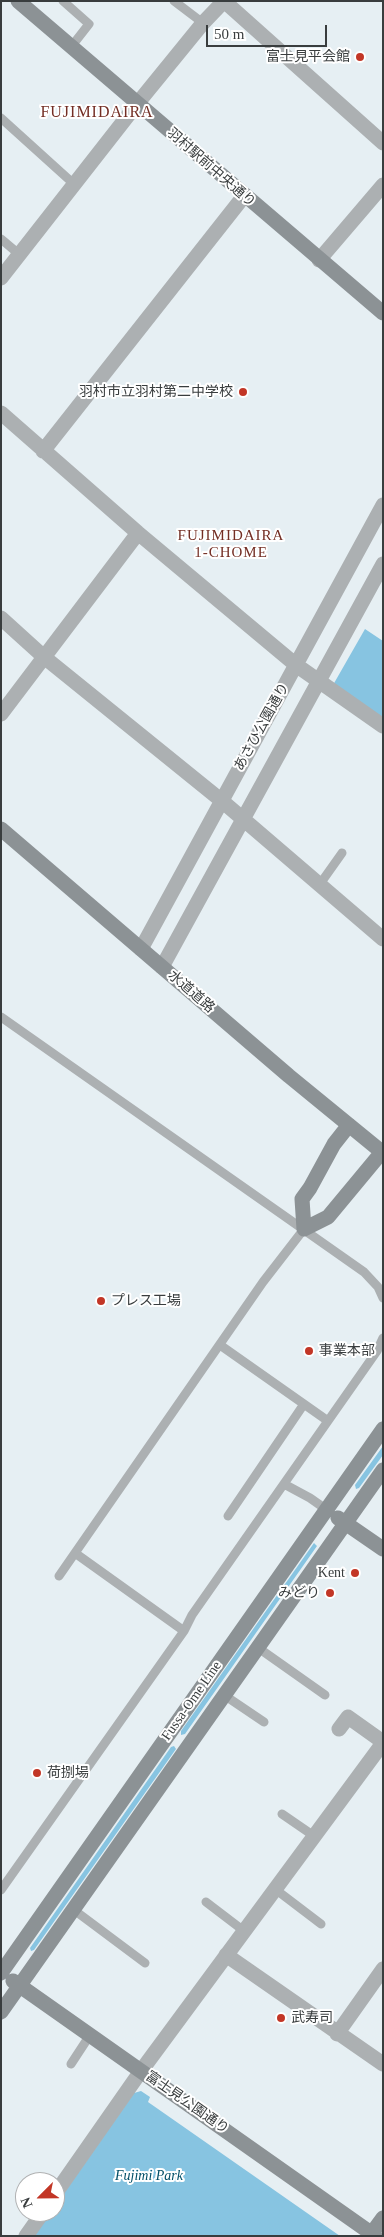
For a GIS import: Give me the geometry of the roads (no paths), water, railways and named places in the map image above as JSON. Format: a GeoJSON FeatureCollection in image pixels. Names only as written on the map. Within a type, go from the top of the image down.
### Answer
{"type":"FeatureCollection","features":[{"type":"Feature","properties":{"kind":"street","name":"羽村駅前中央通り"},"geometry":{"type":"LineString","coordinates":[[18,1],[383,313]]}},
{"type":"Feature","properties":{"kind":"street"},"geometry":{"type":"LineString","coordinates":[[1,278],[203,23],[224,1],[383,142]]}},
{"type":"Feature","properties":{"kind":"street"},"geometry":{"type":"LineString","coordinates":[[319,260],[383,185]]}},
{"type":"Feature","properties":{"kind":"street"},"geometry":{"type":"LineString","coordinates":[[43,450],[244,196]]}},
{"type":"Feature","properties":{"kind":"street"},"geometry":{"type":"LineString","coordinates":[[1,413],[138,533],[296,665],[383,726]]}},
{"type":"Feature","properties":{"kind":"street","name":"あさひ公園通り"},"geometry":{"type":"LineString","coordinates":[[142,949],[383,505]]}},
{"type":"Feature","properties":{"kind":"street"},"geometry":{"type":"LineString","coordinates":[[1,714],[138,533]]}},
{"type":"Feature","properties":{"kind":"street","name":"あさひ公園通り"},"geometry":{"type":"LineString","coordinates":[[162,967],[244,821],[383,564]]}},
{"type":"Feature","properties":{"kind":"street"},"geometry":{"type":"LineString","coordinates":[[1,618],[44,657],[222,801],[383,939]]}},
{"type":"Feature","properties":{"kind":"street","name":"水道道路"},"geometry":{"type":"LineString","coordinates":[[1,829],[382,1152]]}},
{"type":"Feature","properties":{"kind":"street"},"geometry":{"type":"LineString","coordinates":[[349,1125],[334,1144],[302,1199],[304,1229],[328,1218],[382,1152]]}},
{"type":"Feature","properties":{"kind":"street","name":"Fussa-Ome Line"},"geometry":{"type":"LineString","coordinates":[[1,1973],[383,1429]]}},
{"type":"Feature","properties":{"kind":"street","name":"Fussa-Ome Line"},"geometry":{"type":"LineString","coordinates":[[1,2012],[383,1470]]}},
{"type":"Feature","properties":{"kind":"street"},"geometry":{"type":"LineString","coordinates":[[326,1510],[383,1549]]}},
{"type":"Feature","properties":{"kind":"street"},"geometry":{"type":"LineString","coordinates":[[65,2180],[141,2071],[383,1743],[348,1718],[339,1729]]}},
{"type":"Feature","properties":{"kind":"street"},"geometry":{"type":"LineString","coordinates":[[226,1955],[337,2034],[383,2064]]}},
{"type":"Feature","properties":{"kind":"street"},"geometry":{"type":"LineString","coordinates":[[337,2034],[383,1969]]}},
{"type":"Feature","properties":{"kind":"street","name":"富士見公園通り"},"geometry":{"type":"LineString","coordinates":[[1,1973],[374,2234]]}},
{"type":"Feature","properties":{"kind":"street"},"geometry":{"type":"LineString","coordinates":[[374,2234],[383,2218]]}},
{"type":"Feature","properties":{"kind":"street"},"geometry":{"type":"LineString","coordinates":[[26,2236],[36,2222]]}},
{"type":"Feature","properties":{"kind":"lane"},"geometry":{"type":"LineString","coordinates":[[63,1],[89,24],[71,47]]}},
{"type":"Feature","properties":{"kind":"lane"},"geometry":{"type":"LineString","coordinates":[[174,1],[203,23]]}},
{"type":"Feature","properties":{"kind":"lane"},"geometry":{"type":"LineString","coordinates":[[1,118],[75,185]]}},
{"type":"Feature","properties":{"kind":"lane"},"geometry":{"type":"LineString","coordinates":[[1,238],[20,255]]}},
{"type":"Feature","properties":{"kind":"lane"},"geometry":{"type":"LineString","coordinates":[[320,884],[342,853]]}},
{"type":"Feature","properties":{"kind":"lane"},"geometry":{"type":"LineString","coordinates":[[1,1017],[364,1272],[378,1287],[383,1298]]}},
{"type":"Feature","properties":{"kind":"lane"},"geometry":{"type":"LineString","coordinates":[[59,1576],[220,1345],[304,1229]]}},
{"type":"Feature","properties":{"kind":"lane"},"geometry":{"type":"LineString","coordinates":[[1,1890],[184,1631],[192,1615],[377,1350],[383,1338]]}},
{"type":"Feature","properties":{"kind":"lane"},"geometry":{"type":"LineString","coordinates":[[220,1345],[328,1421]]}},
{"type":"Feature","properties":{"kind":"lane"},"geometry":{"type":"LineString","coordinates":[[228,1516],[304,1404]]}},
{"type":"Feature","properties":{"kind":"lane"},"geometry":{"type":"LineString","coordinates":[[284,1484],[310,1498],[326,1510]]}},
{"type":"Feature","properties":{"kind":"lane"},"geometry":{"type":"LineString","coordinates":[[75,1553],[184,1631]]}},
{"type":"Feature","properties":{"kind":"lane"},"geometry":{"type":"LineString","coordinates":[[257,1647],[325,1696]]}},
{"type":"Feature","properties":{"kind":"lane"},"geometry":{"type":"LineString","coordinates":[[224,1695],[264,1722]]}},
{"type":"Feature","properties":{"kind":"lane"},"geometry":{"type":"LineString","coordinates":[[282,1814],[314,1836]]}},
{"type":"Feature","properties":{"kind":"lane"},"geometry":{"type":"LineString","coordinates":[[275,1889],[321,1924]]}},
{"type":"Feature","properties":{"kind":"lane"},"geometry":{"type":"LineString","coordinates":[[206,1902],[244,1931]]}},
{"type":"Feature","properties":{"kind":"lane"},"geometry":{"type":"LineString","coordinates":[[74,1910],[145,1963]]}},
{"type":"Feature","properties":{"kind":"lane"},"geometry":{"type":"LineString","coordinates":[[71,2064],[90,2035]]}},
{"type":"Feature","properties":{"kind":"place","name":"富士見平会館"},"geometry":{"type":"Point","coordinates":[360,57]}},
{"type":"Feature","properties":{"kind":"place","name":"羽村市立羽村第二中学校"},"geometry":{"type":"Point","coordinates":[243,392]}},
{"type":"Feature","properties":{"kind":"place","name":"プレス工場"},"geometry":{"type":"Point","coordinates":[101,1301]}},
{"type":"Feature","properties":{"kind":"place","name":"事業本部"},"geometry":{"type":"Point","coordinates":[309,1351]}},
{"type":"Feature","properties":{"kind":"place","name":"Kent"},"geometry":{"type":"Point","coordinates":[355,1573]}},
{"type":"Feature","properties":{"kind":"place","name":"みどり"},"geometry":{"type":"Point","coordinates":[330,1593]}},
{"type":"Feature","properties":{"kind":"place","name":"荷捌場"},"geometry":{"type":"Point","coordinates":[37,1773]}},
{"type":"Feature","properties":{"kind":"place","name":"武寿司"},"geometry":{"type":"Point","coordinates":[281,2018]}},
{"type":"Feature","properties":{"kind":"district","name":"FUJIMIDAIRA"},"geometry":{"type":"Point","coordinates":[97,113]}},
{"type":"Feature","properties":{"kind":"district","name":"FUJIMIDAIRA 1-CHOME"},"geometry":{"type":"Point","coordinates":[231,544]}},
{"type":"Feature","properties":{"kind":"park label","name":"Fujimi Park"},"geometry":{"type":"Point","coordinates":[149,2176]}}]}
